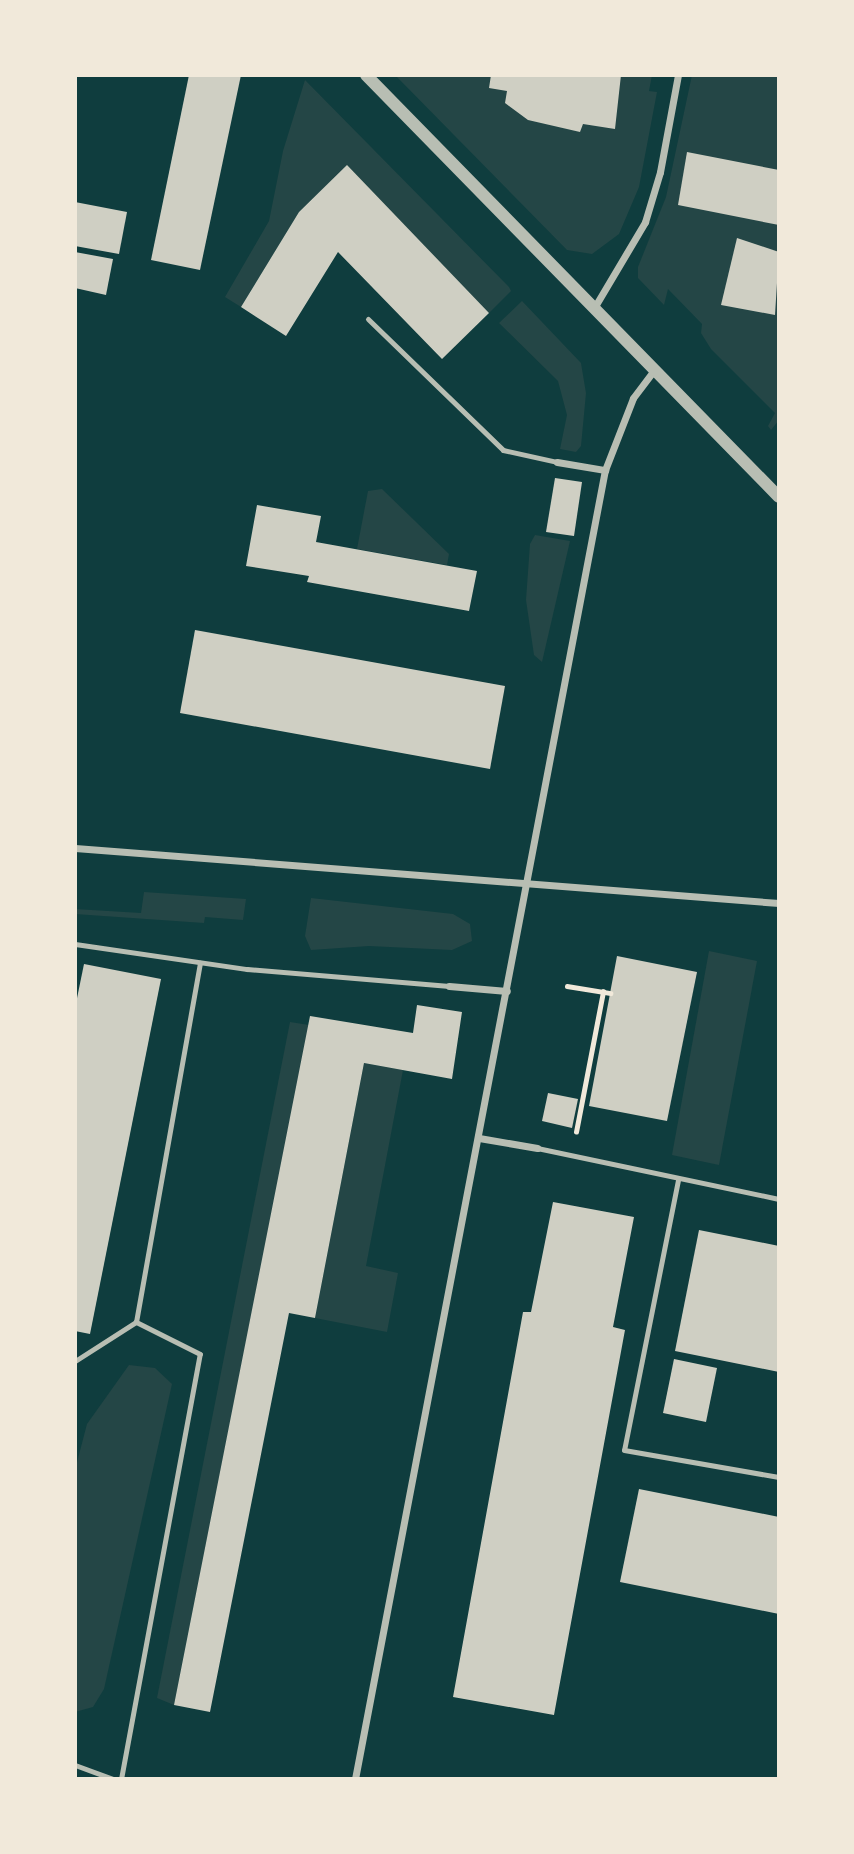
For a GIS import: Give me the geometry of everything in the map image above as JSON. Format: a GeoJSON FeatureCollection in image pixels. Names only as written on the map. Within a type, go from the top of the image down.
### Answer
{"type":"FeatureCollection","features":[{"type":"Feature","properties":{"kind":"street"},"geometry":{"type":"LineString","coordinates":[[366,75],[779,497]]}},
{"type":"Feature","properties":{"kind":"street"},"geometry":{"type":"LineString","coordinates":[[594,308],[645,222],[660,172],[678,75]]}},
{"type":"Feature","properties":{"kind":"street"},"geometry":{"type":"LineString","coordinates":[[355,1779],[605,470],[633,398],[654,370]]}},
{"type":"Feature","properties":{"kind":"street"},"geometry":{"type":"LineString","coordinates":[[557,462],[605,470]]}},
{"type":"Feature","properties":{"kind":"street"},"geometry":{"type":"LineString","coordinates":[[75,848],[779,904]]}},
{"type":"Feature","properties":{"kind":"street"},"geometry":{"type":"LineString","coordinates":[[449,986],[507,991]]}},
{"type":"Feature","properties":{"kind":"street"},"geometry":{"type":"LineString","coordinates":[[479,1138],[537,1148]]}},
{"type":"Feature","properties":{"kind":"lane"},"geometry":{"type":"LineString","coordinates":[[368,319],[503,450],[557,462]]}},
{"type":"Feature","properties":{"kind":"lane"},"geometry":{"type":"LineString","coordinates":[[75,944],[200,962],[449,986]]}},
{"type":"Feature","properties":{"kind":"lane"},"geometry":{"type":"LineString","coordinates":[[75,1361],[136,1322],[200,962]]}},
{"type":"Feature","properties":{"kind":"lane"},"geometry":{"type":"LineString","coordinates":[[537,1148],[678,1180],[779,1199]]}},
{"type":"Feature","properties":{"kind":"lane"},"geometry":{"type":"LineString","coordinates":[[678,1180],[624,1450],[779,1477]]}},
{"type":"Feature","properties":{"kind":"lane"},"geometry":{"type":"LineString","coordinates":[[121,1779],[200,1354],[136,1322]]}},
{"type":"Feature","properties":{"kind":"lane"},"geometry":{"type":"LineString","coordinates":[[75,1765],[113,1779]]}},
{"type":"Feature","properties":{"kind":"path"},"geometry":{"type":"LineString","coordinates":[[567,986],[610,993]]}},
{"type":"Feature","properties":{"kind":"path"},"geometry":{"type":"LineString","coordinates":[[576,1136],[603,992]]}},
{"type":"Feature","properties":{"kind":"shaded area"},"geometry":{"type":"Polygon","coordinates":[[[395,75],[652,75],[649,91],[657,92],[639,187],[619,234],[592,254],[567,250],[395,75]]]}},
{"type":"Feature","properties":{"kind":"shaded area"},"geometry":{"type":"Polygon","coordinates":[[[692,75],[779,75],[779,420],[771,430],[768,426],[775,413],[711,349],[701,333],[702,324],[668,289],[664,305],[638,278],[638,267],[666,197],[692,75]]]}},
{"type":"Feature","properties":{"kind":"shaded area"},"geometry":{"type":"Polygon","coordinates":[[[305,80],[509,287],[511,291],[489,313],[347,166],[299,212],[241,307],[225,297],[269,221],[283,151],[305,80]]]}},
{"type":"Feature","properties":{"kind":"shaded area"},"geometry":{"type":"Polygon","coordinates":[[[522,301],[581,363],[586,393],[581,446],[576,452],[560,449],[567,415],[558,381],[499,323],[522,301]]]}},
{"type":"Feature","properties":{"kind":"shaded area"},"geometry":{"type":"Polygon","coordinates":[[[382,489],[449,554],[447,565],[357,549],[368,491],[382,489]]]}},
{"type":"Feature","properties":{"kind":"shaded area"},"geometry":{"type":"Polygon","coordinates":[[[535,535],[570,541],[542,662],[534,655],[526,600],[530,544],[535,535]]]}},
{"type":"Feature","properties":{"kind":"shaded area"},"geometry":{"type":"Polygon","coordinates":[[[144,892],[246,899],[243,920],[205,917],[204,923],[75,914],[75,909],[141,913],[144,892]]]}},
{"type":"Feature","properties":{"kind":"shaded area"},"geometry":{"type":"Polygon","coordinates":[[[311,898],[453,914],[470,924],[472,941],[452,950],[369,946],[311,950],[305,936],[311,898]]]}},
{"type":"Feature","properties":{"kind":"shaded area"},"geometry":{"type":"Polygon","coordinates":[[[709,951],[757,961],[719,1165],[672,1155],[709,951]]]}},
{"type":"Feature","properties":{"kind":"shaded area"},"geometry":{"type":"Polygon","coordinates":[[[290,1022],[309,1025],[174,1705],[157,1698],[290,1022]]]}},
{"type":"Feature","properties":{"kind":"shaded area"},"geometry":{"type":"Polygon","coordinates":[[[364,1063],[403,1070],[366,1266],[398,1273],[387,1332],[315,1318],[364,1063]]]}},
{"type":"Feature","properties":{"kind":"shaded area"},"geometry":{"type":"Polygon","coordinates":[[[129,1365],[155,1368],[172,1384],[104,1689],[93,1707],[75,1712],[75,1470],[87,1424],[129,1365]]]}},
{"type":"Feature","properties":{"kind":"building"},"geometry":{"type":"Polygon","coordinates":[[[189,75],[241,75],[200,270],[151,260],[189,75]]]}},
{"type":"Feature","properties":{"kind":"building"},"geometry":{"type":"Polygon","coordinates":[[[491,75],[621,75],[615,129],[583,124],[580,132],[528,120],[505,103],[507,91],[489,88],[491,75]]]}},
{"type":"Feature","properties":{"kind":"building"},"geometry":{"type":"Polygon","coordinates":[[[687,152],[779,170],[779,225],[678,205],[687,152]]]}},
{"type":"Feature","properties":{"kind":"building"},"geometry":{"type":"Polygon","coordinates":[[[347,165],[489,313],[442,359],[338,252],[286,336],[241,307],[299,212],[347,165]]]}},
{"type":"Feature","properties":{"kind":"building"},"geometry":{"type":"Polygon","coordinates":[[[75,202],[127,212],[119,254],[75,246],[75,202]]]}},
{"type":"Feature","properties":{"kind":"building"},"geometry":{"type":"Polygon","coordinates":[[[737,238],[779,252],[775,315],[721,305],[737,238]]]}},
{"type":"Feature","properties":{"kind":"building"},"geometry":{"type":"Polygon","coordinates":[[[75,252],[113,259],[106,295],[75,288],[75,252]]]}},
{"type":"Feature","properties":{"kind":"building"},"geometry":{"type":"Polygon","coordinates":[[[555,478],[582,482],[574,536],[546,532],[555,478]]]}},
{"type":"Feature","properties":{"kind":"building"},"geometry":{"type":"Polygon","coordinates":[[[257,505],[321,516],[316,542],[477,571],[469,611],[307,582],[309,576],[246,566],[257,505]]]}},
{"type":"Feature","properties":{"kind":"building"},"geometry":{"type":"Polygon","coordinates":[[[195,630],[505,686],[490,769],[180,713],[195,630]]]}},
{"type":"Feature","properties":{"kind":"building"},"geometry":{"type":"Polygon","coordinates":[[[617,956],[697,972],[667,1121],[589,1106],[617,956]]]}},
{"type":"Feature","properties":{"kind":"building"},"geometry":{"type":"Polygon","coordinates":[[[84,964],[161,979],[90,1334],[75,1331],[75,1008],[84,964]]]}},
{"type":"Feature","properties":{"kind":"building"},"geometry":{"type":"Polygon","coordinates":[[[417,1005],[462,1012],[452,1079],[364,1063],[315,1318],[289,1313],[210,1712],[174,1705],[310,1016],[413,1033],[417,1005]]]}},
{"type":"Feature","properties":{"kind":"building"},"geometry":{"type":"Polygon","coordinates":[[[548,1093],[578,1099],[572,1128],[542,1121],[548,1093]]]}},
{"type":"Feature","properties":{"kind":"building"},"geometry":{"type":"Polygon","coordinates":[[[553,1202],[634,1217],[613,1327],[625,1330],[554,1715],[453,1697],[523,1312],[531,1312],[553,1202]]]}},
{"type":"Feature","properties":{"kind":"building"},"geometry":{"type":"Polygon","coordinates":[[[699,1230],[779,1246],[779,1372],[675,1351],[699,1230]]]}},
{"type":"Feature","properties":{"kind":"building"},"geometry":{"type":"Polygon","coordinates":[[[674,1359],[717,1368],[706,1422],[663,1413],[674,1359]]]}},
{"type":"Feature","properties":{"kind":"building"},"geometry":{"type":"Polygon","coordinates":[[[639,1489],[779,1517],[779,1614],[620,1582],[639,1489]]]}}]}
